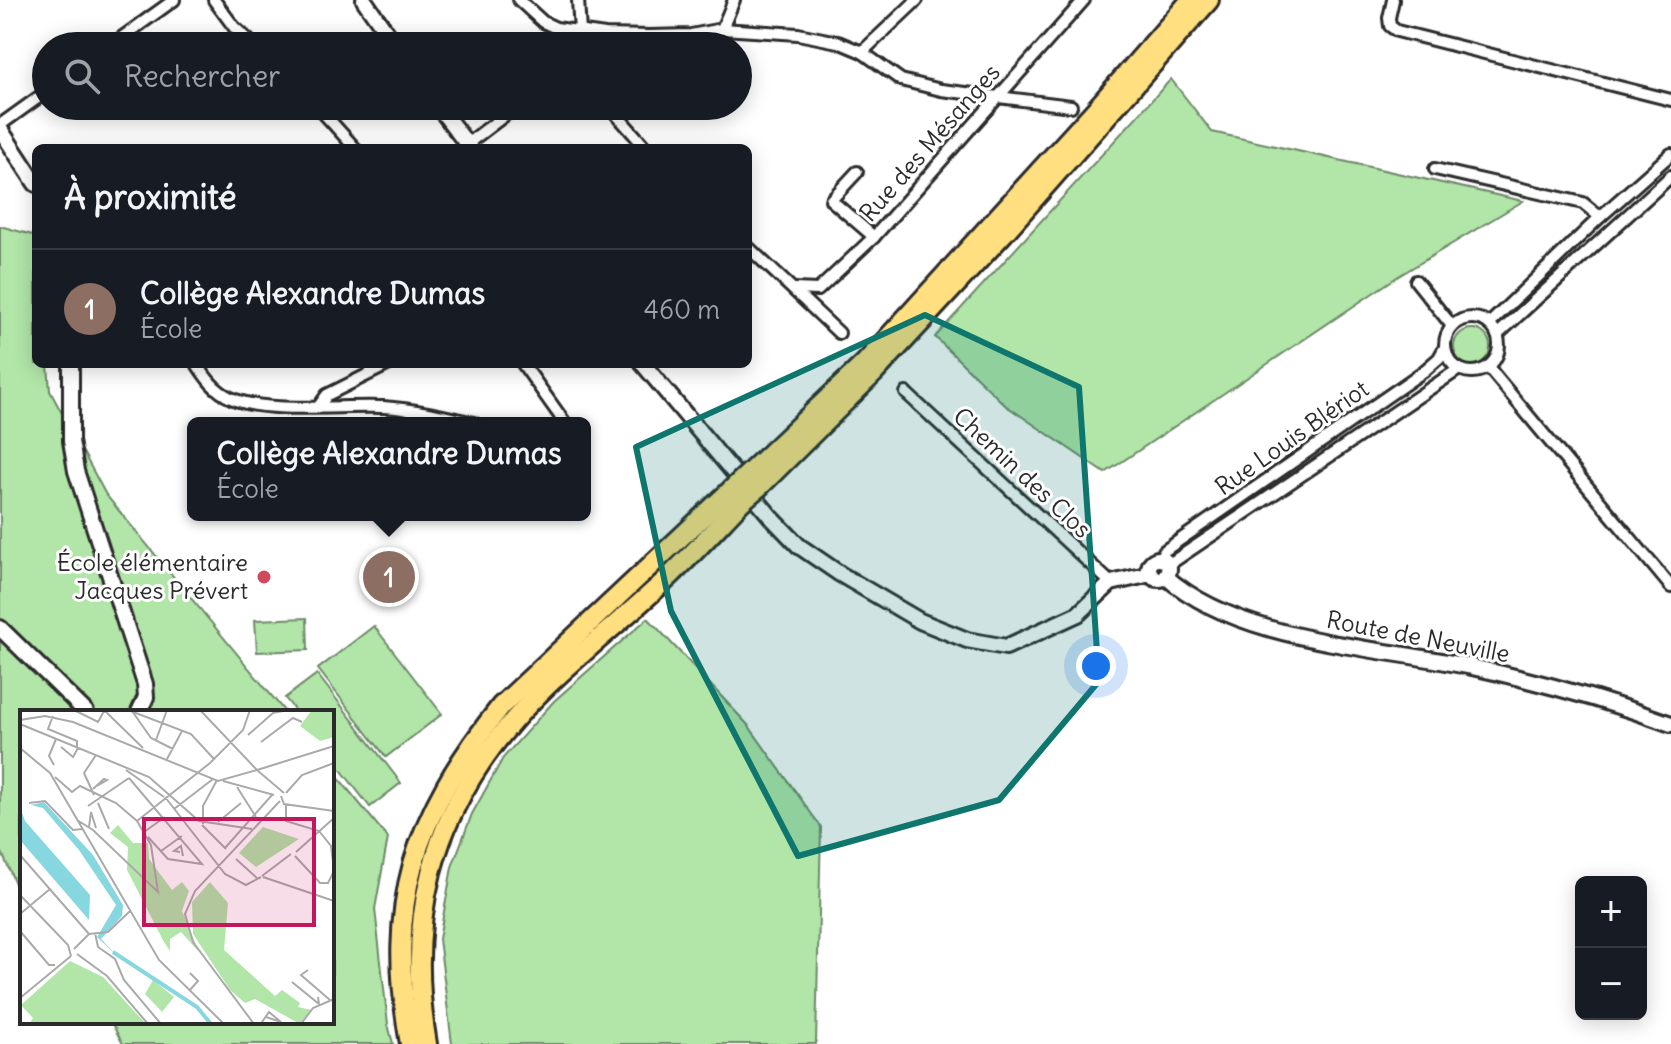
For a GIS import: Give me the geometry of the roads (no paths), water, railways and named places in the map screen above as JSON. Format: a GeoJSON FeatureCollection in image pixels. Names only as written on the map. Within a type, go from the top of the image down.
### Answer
{"type":"FeatureCollection","features":[{"type":"Feature","properties":{"kind":"highway"},"geometry":{"type":"LineString","coordinates":[[756,478],[864,364],[1191,0]]}},
{"type":"Feature","properties":{"kind":"highway"},"geometry":{"type":"LineString","coordinates":[[410,1044],[402,999],[400,940],[407,887],[421,836],[441,791],[469,746],[501,706],[874,373],[992,246],[1209,0]]}},
{"type":"Feature","properties":{"kind":"highway"},"geometry":{"type":"LineString","coordinates":[[427,1044],[419,998],[419,940],[426,892],[438,844],[459,800],[485,756],[514,720],[671,575],[737,496]]}},
{"type":"Feature","properties":{"kind":"street"},"geometry":{"type":"LineString","coordinates":[[129,32],[174,0]]}},
{"type":"Feature","properties":{"kind":"street"},"geometry":{"type":"LineString","coordinates":[[214,0],[240,32]]}},
{"type":"Feature","properties":{"kind":"street"},"geometry":{"type":"LineString","coordinates":[[364,0],[386,32]]}},
{"type":"Feature","properties":{"kind":"street"},"geometry":{"type":"LineString","coordinates":[[519,0],[543,22],[556,28],[580,32],[578,0]]}},
{"type":"Feature","properties":{"kind":"street"},"geometry":{"type":"LineString","coordinates":[[722,29],[734,0]]}},
{"type":"Feature","properties":{"kind":"street"},"geometry":{"type":"LineString","coordinates":[[862,52],[917,0]]}},
{"type":"Feature","properties":{"kind":"street","name":"Rue des Mésanges"},"geometry":{"type":"LineString","coordinates":[[794,289],[818,290],[874,237],[1084,0]]}},
{"type":"Feature","properties":{"kind":"street"},"geometry":{"type":"LineString","coordinates":[[1393,0],[1390,26],[1397,31],[1671,100]]}},
{"type":"Feature","properties":{"kind":"street"},"geometry":{"type":"LineString","coordinates":[[706,32],[722,29],[798,34],[838,42],[862,52],[901,80],[941,90],[1071,106]]}},
{"type":"Feature","properties":{"kind":"street"},"geometry":{"type":"LineString","coordinates":[[32,103],[0,127],[32,176]]}},
{"type":"Feature","properties":{"kind":"street"},"geometry":{"type":"LineString","coordinates":[[330,120],[351,144]]}},
{"type":"Feature","properties":{"kind":"street"},"geometry":{"type":"LineString","coordinates":[[448,120],[464,144]]}},
{"type":"Feature","properties":{"kind":"street"},"geometry":{"type":"LineString","coordinates":[[470,144],[500,120]]}},
{"type":"Feature","properties":{"kind":"street"},"geometry":{"type":"LineString","coordinates":[[621,120],[642,144]]}},
{"type":"Feature","properties":{"kind":"street"},"geometry":{"type":"LineString","coordinates":[[1489,324],[1600,217],[1671,154]]}},
{"type":"Feature","properties":{"kind":"street"},"geometry":{"type":"LineString","coordinates":[[1435,169],[1583,203],[1600,217]]}},
{"type":"Feature","properties":{"kind":"street"},"geometry":{"type":"LineString","coordinates":[[857,172],[831,200],[874,237]]}},
{"type":"Feature","properties":{"kind":"street"},"geometry":{"type":"LineString","coordinates":[[1497,335],[1671,176]]}},
{"type":"Feature","properties":{"kind":"street"},"geometry":{"type":"LineString","coordinates":[[752,251],[839,333]]}},
{"type":"Feature","properties":{"kind":"street"},"geometry":{"type":"LineString","coordinates":[[1416,281],[1452,326]]}},
{"type":"Feature","properties":{"kind":"street"},"geometry":{"type":"LineString","coordinates":[[1466,318],[1482,320],[1497,335],[1499,349],[1488,367],[1473,372],[1459,369],[1444,349],[1447,333],[1466,318]]}},
{"type":"Feature","properties":{"kind":"street","name":"Rue Louis Blériot"},"geometry":{"type":"LineString","coordinates":[[1161,569],[1164,551],[1424,371],[1444,349]]}},
{"type":"Feature","properties":{"kind":"street"},"geometry":{"type":"LineString","coordinates":[[1488,367],[1671,587]]}},
{"type":"Feature","properties":{"kind":"street"},"geometry":{"type":"LineString","coordinates":[[71,368],[71,441],[76,471],[145,684],[146,697],[140,710]]}},
{"type":"Feature","properties":{"kind":"street"},"geometry":{"type":"LineString","coordinates":[[200,368],[210,384],[231,399],[269,407],[385,407],[450,417]]}},
{"type":"Feature","properties":{"kind":"street"},"geometry":{"type":"LineString","coordinates":[[319,406],[327,395],[377,368]]}},
{"type":"Feature","properties":{"kind":"street"},"geometry":{"type":"LineString","coordinates":[[526,368],[561,417]]}},
{"type":"Feature","properties":{"kind":"street"},"geometry":{"type":"LineString","coordinates":[[646,368],[799,546],[920,621],[967,640],[1006,647],[1078,614],[1111,583],[1161,569]]}},
{"type":"Feature","properties":{"kind":"street","name":"Rue Louis Blériot"},"geometry":{"type":"LineString","coordinates":[[1161,569],[1459,369]]}},
{"type":"Feature","properties":{"kind":"street","name":"Chemin des Clos"},"geometry":{"type":"LineString","coordinates":[[906,393],[1111,583]]}},
{"type":"Feature","properties":{"kind":"street","name":"Route de Neuville"},"geometry":{"type":"LineString","coordinates":[[1161,569],[1185,593],[1209,605],[1291,634],[1471,666],[1619,705],[1671,724]]}},
{"type":"Feature","properties":{"kind":"street"},"geometry":{"type":"LineString","coordinates":[[0,628],[84,710]]}},
{"type":"Feature","properties":{"kind":"place","name":"École élémentaire Jacques Prévert"},"geometry":{"type":"Point","coordinates":[264,577]}},
{"type":"Feature","properties":{"kind":"place","name":"Collège Alexandre Dumas"},"geometry":{"type":"Point","coordinates":[389,577]}}]}
